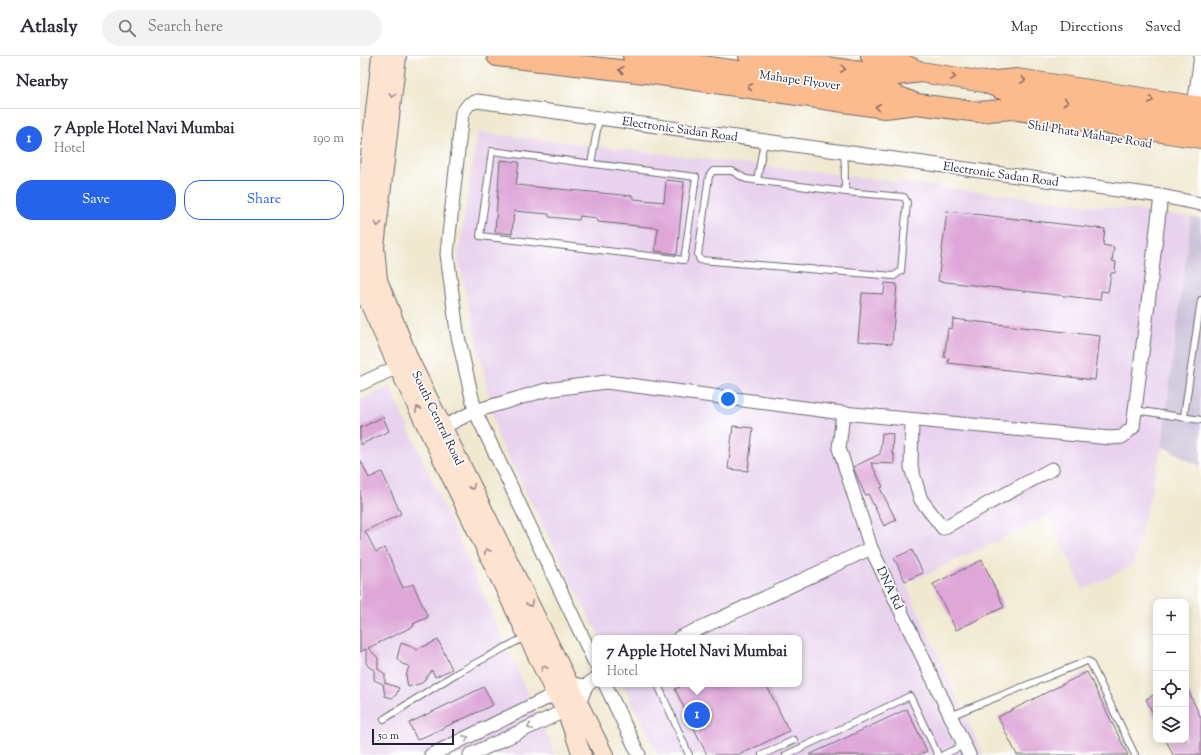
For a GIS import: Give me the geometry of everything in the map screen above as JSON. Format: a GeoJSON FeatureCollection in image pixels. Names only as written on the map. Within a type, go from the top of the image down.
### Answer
{"type":"FeatureCollection","features":[{"type":"Feature","properties":{"kind":"main road","name":"South Central Road"},"geometry":{"type":"LineString","coordinates":[[381,56],[361,241],[361,287],[404,364],[436,430],[528,635],[576,686]]}},
{"type":"Feature","properties":{"kind":"main road","name":"South Central Road"},"geometry":{"type":"LineString","coordinates":[[397,56],[375,247],[378,280],[404,364]]}},
{"type":"Feature","properties":{"kind":"main road"},"geometry":{"type":"LineString","coordinates":[[497,56],[654,74],[885,108],[917,104],[979,112],[1013,102],[1199,112]]}},
{"type":"Feature","properties":{"kind":"main road","name":"Mahape Flyover"},"geometry":{"type":"LineString","coordinates":[[633,56],[888,84],[922,72]]}},
{"type":"Feature","properties":{"kind":"main road","name":"Mahape Flyover"},"geometry":{"type":"LineString","coordinates":[[749,56],[888,84],[917,104]]}},
{"type":"Feature","properties":{"kind":"main road"},"geometry":{"type":"LineString","coordinates":[[871,56],[891,59],[922,72],[984,82],[1017,79],[1199,112]]}},
{"type":"Feature","properties":{"kind":"main road"},"geometry":{"type":"LineString","coordinates":[[984,82],[1013,102],[1201,138]]}},
{"type":"Feature","properties":{"kind":"main road","name":"Shil Phata Mahape Road"},"geometry":{"type":"LineString","coordinates":[[979,112],[1009,122],[1201,152]]}},
{"type":"Feature","properties":{"kind":"main road","name":"South Central Road"},"geometry":{"type":"LineString","coordinates":[[436,430],[576,686],[572,707],[582,755]]}},
{"type":"Feature","properties":{"kind":"main road","name":"South Central Road"},"geometry":{"type":"LineString","coordinates":[[572,707],[604,755]]}},
{"type":"Feature","properties":{"kind":"street"},"geometry":{"type":"LineString","coordinates":[[1192,56],[1201,56],[1199,112]]}},
{"type":"Feature","properties":{"kind":"street","name":"Electronic Sadan Road"},"geometry":{"type":"LineString","coordinates":[[592,657],[476,411],[456,332],[446,254],[462,113],[469,104],[477,101],[1161,196],[1201,204]]}},
{"type":"Feature","properties":{"kind":"street"},"geometry":{"type":"LineString","coordinates":[[436,430],[476,411],[546,390],[606,382],[844,413],[1110,438],[1122,437],[1133,427],[1161,196]]}},
{"type":"Feature","properties":{"kind":"street"},"geometry":{"type":"LineString","coordinates":[[361,287],[378,280]]}},
{"type":"Feature","properties":{"kind":"street"},"geometry":{"type":"LineString","coordinates":[[360,384],[404,364]]}},
{"type":"Feature","properties":{"kind":"street","name":"DNA Rd"},"geometry":{"type":"LineString","coordinates":[[844,413],[839,448],[871,548],[967,750]]}},
{"type":"Feature","properties":{"kind":"street"},"geometry":{"type":"LineString","coordinates":[[912,420],[910,444],[913,474],[921,500],[943,528],[1052,469]]}},
{"type":"Feature","properties":{"kind":"street"},"geometry":{"type":"LineString","coordinates":[[687,635],[871,548]]}},
{"type":"Feature","properties":{"kind":"street"},"geometry":{"type":"LineString","coordinates":[[470,755],[572,707],[576,686]]}},
{"type":"Feature","properties":{"kind":"street"},"geometry":{"type":"LineString","coordinates":[[432,755],[576,686]]}},
{"type":"Feature","properties":{"kind":"street"},"geometry":{"type":"LineString","coordinates":[[606,687],[639,755]]}},
{"type":"Feature","properties":{"kind":"lane"},"geometry":{"type":"LineString","coordinates":[[591,164],[600,118]]}},
{"type":"Feature","properties":{"kind":"lane"},"geometry":{"type":"LineString","coordinates":[[757,181],[764,141]]}},
{"type":"Feature","properties":{"kind":"lane"},"geometry":{"type":"LineString","coordinates":[[492,151],[591,164],[696,177],[684,260],[480,236],[492,151]]}},
{"type":"Feature","properties":{"kind":"lane"},"geometry":{"type":"LineString","coordinates":[[843,152],[846,163],[846,192]]}},
{"type":"Feature","properties":{"kind":"lane"},"geometry":{"type":"LineString","coordinates":[[713,171],[732,171],[746,179],[757,181],[846,192],[904,197],[907,202],[901,271],[894,276],[700,260],[698,255],[709,176],[713,171]]}},
{"type":"Feature","properties":{"kind":"lane"},"geometry":{"type":"LineString","coordinates":[[1184,416],[1201,300]]}},
{"type":"Feature","properties":{"kind":"lane"},"geometry":{"type":"LineString","coordinates":[[1135,410],[1184,416],[1201,420]]}},
{"type":"Feature","properties":{"kind":"lane"},"geometry":{"type":"LineString","coordinates":[[384,719],[457,673],[528,635]]}},
{"type":"Feature","properties":{"kind":"lane"},"geometry":{"type":"LineString","coordinates":[[950,716],[1087,661],[1090,662],[1135,755]]}},
{"type":"Feature","properties":{"kind":"lane"},"geometry":{"type":"LineString","coordinates":[[659,687],[689,755]]}},
{"type":"Feature","properties":{"kind":"lane"},"geometry":{"type":"LineString","coordinates":[[786,755],[910,696],[938,755]]}},
{"type":"Feature","properties":{"kind":"lane"},"geometry":{"type":"LineString","coordinates":[[762,755],[794,740]]}},
{"type":"Feature","properties":{"kind":"lane"},"geometry":{"type":"LineString","coordinates":[[943,755],[967,750]]}},
{"type":"Feature","properties":{"kind":"shaded area"},"geometry":{"type":"Polygon","coordinates":[[[478,132],[1191,217],[1162,446],[1133,565],[1083,590],[1049,516],[906,584],[983,755],[659,755],[625,687],[802,687],[802,635],[598,635],[498,437],[458,256],[478,132]]]}},
{"type":"Feature","properties":{"kind":"shaded area"},"geometry":{"type":"Polygon","coordinates":[[[1191,217],[1201,219],[1201,467],[1162,446],[1191,217]]]}},
{"type":"Feature","properties":{"kind":"shaded area"},"geometry":{"type":"Polygon","coordinates":[[[390,387],[555,755],[360,755],[360,400],[390,387]]]}},
{"type":"Feature","properties":{"kind":"building"},"geometry":{"type":"Polygon","coordinates":[[[500,160],[519,162],[516,185],[633,196],[633,199],[664,202],[666,180],[684,182],[677,254],[655,251],[658,228],[598,222],[597,218],[580,216],[579,220],[549,217],[549,214],[514,211],[512,234],[495,232],[500,160]]]}},
{"type":"Feature","properties":{"kind":"building"},"geometry":{"type":"Polygon","coordinates":[[[947,211],[1105,229],[1103,245],[1114,247],[1112,261],[1116,262],[1115,273],[1111,273],[1108,292],[1101,291],[1100,300],[938,281],[947,211]]]}},
{"type":"Feature","properties":{"kind":"building"},"geometry":{"type":"Polygon","coordinates":[[[885,283],[897,284],[892,344],[858,341],[862,293],[884,294],[885,283]]]}},
{"type":"Feature","properties":{"kind":"building"},"geometry":{"type":"Polygon","coordinates":[[[953,319],[1100,336],[1095,380],[948,363],[949,358],[944,357],[948,328],[952,329],[953,319]]]}},
{"type":"Feature","properties":{"kind":"building"},"geometry":{"type":"Polygon","coordinates":[[[383,417],[389,431],[360,445],[360,428],[383,417]]]}},
{"type":"Feature","properties":{"kind":"building"},"geometry":{"type":"Polygon","coordinates":[[[733,426],[753,428],[748,471],[728,469],[733,426]]]}},
{"type":"Feature","properties":{"kind":"building"},"geometry":{"type":"Polygon","coordinates":[[[882,433],[893,434],[892,454],[894,454],[894,464],[871,463],[883,487],[880,488],[896,520],[884,526],[868,494],[865,495],[853,467],[880,454],[882,433]]]}},
{"type":"Feature","properties":{"kind":"building"},"geometry":{"type":"Polygon","coordinates":[[[360,459],[369,478],[382,472],[401,514],[365,531],[376,552],[385,548],[403,588],[413,584],[428,617],[413,624],[414,626],[368,648],[378,658],[378,669],[385,674],[385,683],[399,688],[396,695],[392,698],[385,696],[383,684],[374,680],[374,670],[366,663],[366,649],[360,652],[360,459]]]}},
{"type":"Feature","properties":{"kind":"building"},"geometry":{"type":"Polygon","coordinates":[[[912,550],[923,573],[905,581],[894,558],[912,550]]]}},
{"type":"Feature","properties":{"kind":"building"},"geometry":{"type":"Polygon","coordinates":[[[982,560],[1004,607],[956,630],[933,584],[982,560]]]}},
{"type":"Feature","properties":{"kind":"building"},"geometry":{"type":"Polygon","coordinates":[[[438,640],[452,669],[435,677],[432,670],[422,683],[408,687],[406,676],[409,666],[402,664],[397,658],[401,643],[416,650],[438,640]]]}},
{"type":"Feature","properties":{"kind":"building"},"geometry":{"type":"Polygon","coordinates":[[[1087,672],[1128,755],[1017,755],[998,717],[1087,672]]]}},
{"type":"Feature","properties":{"kind":"building"},"geometry":{"type":"Polygon","coordinates":[[[484,687],[493,705],[417,740],[409,723],[484,687]]]}},
{"type":"Feature","properties":{"kind":"building"},"geometry":{"type":"Polygon","coordinates":[[[679,687],[767,687],[789,731],[739,755],[707,755],[675,689],[679,687]]]}},
{"type":"Feature","properties":{"kind":"building"},"geometry":{"type":"Polygon","coordinates":[[[1189,692],[1201,718],[1201,755],[1173,755],[1167,743],[1189,743],[1189,692]]]}},
{"type":"Feature","properties":{"kind":"building"},"geometry":{"type":"Polygon","coordinates":[[[1153,696],[1153,714],[1146,699],[1153,696]]]}},
{"type":"Feature","properties":{"kind":"building"},"geometry":{"type":"Polygon","coordinates":[[[907,709],[927,751],[918,755],[809,755],[907,709]]]}},
{"type":"Feature","properties":{"kind":"place","name":"7 Apple Hotel Navi Mumbai"},"geometry":{"type":"Point","coordinates":[697,715]}}]}
